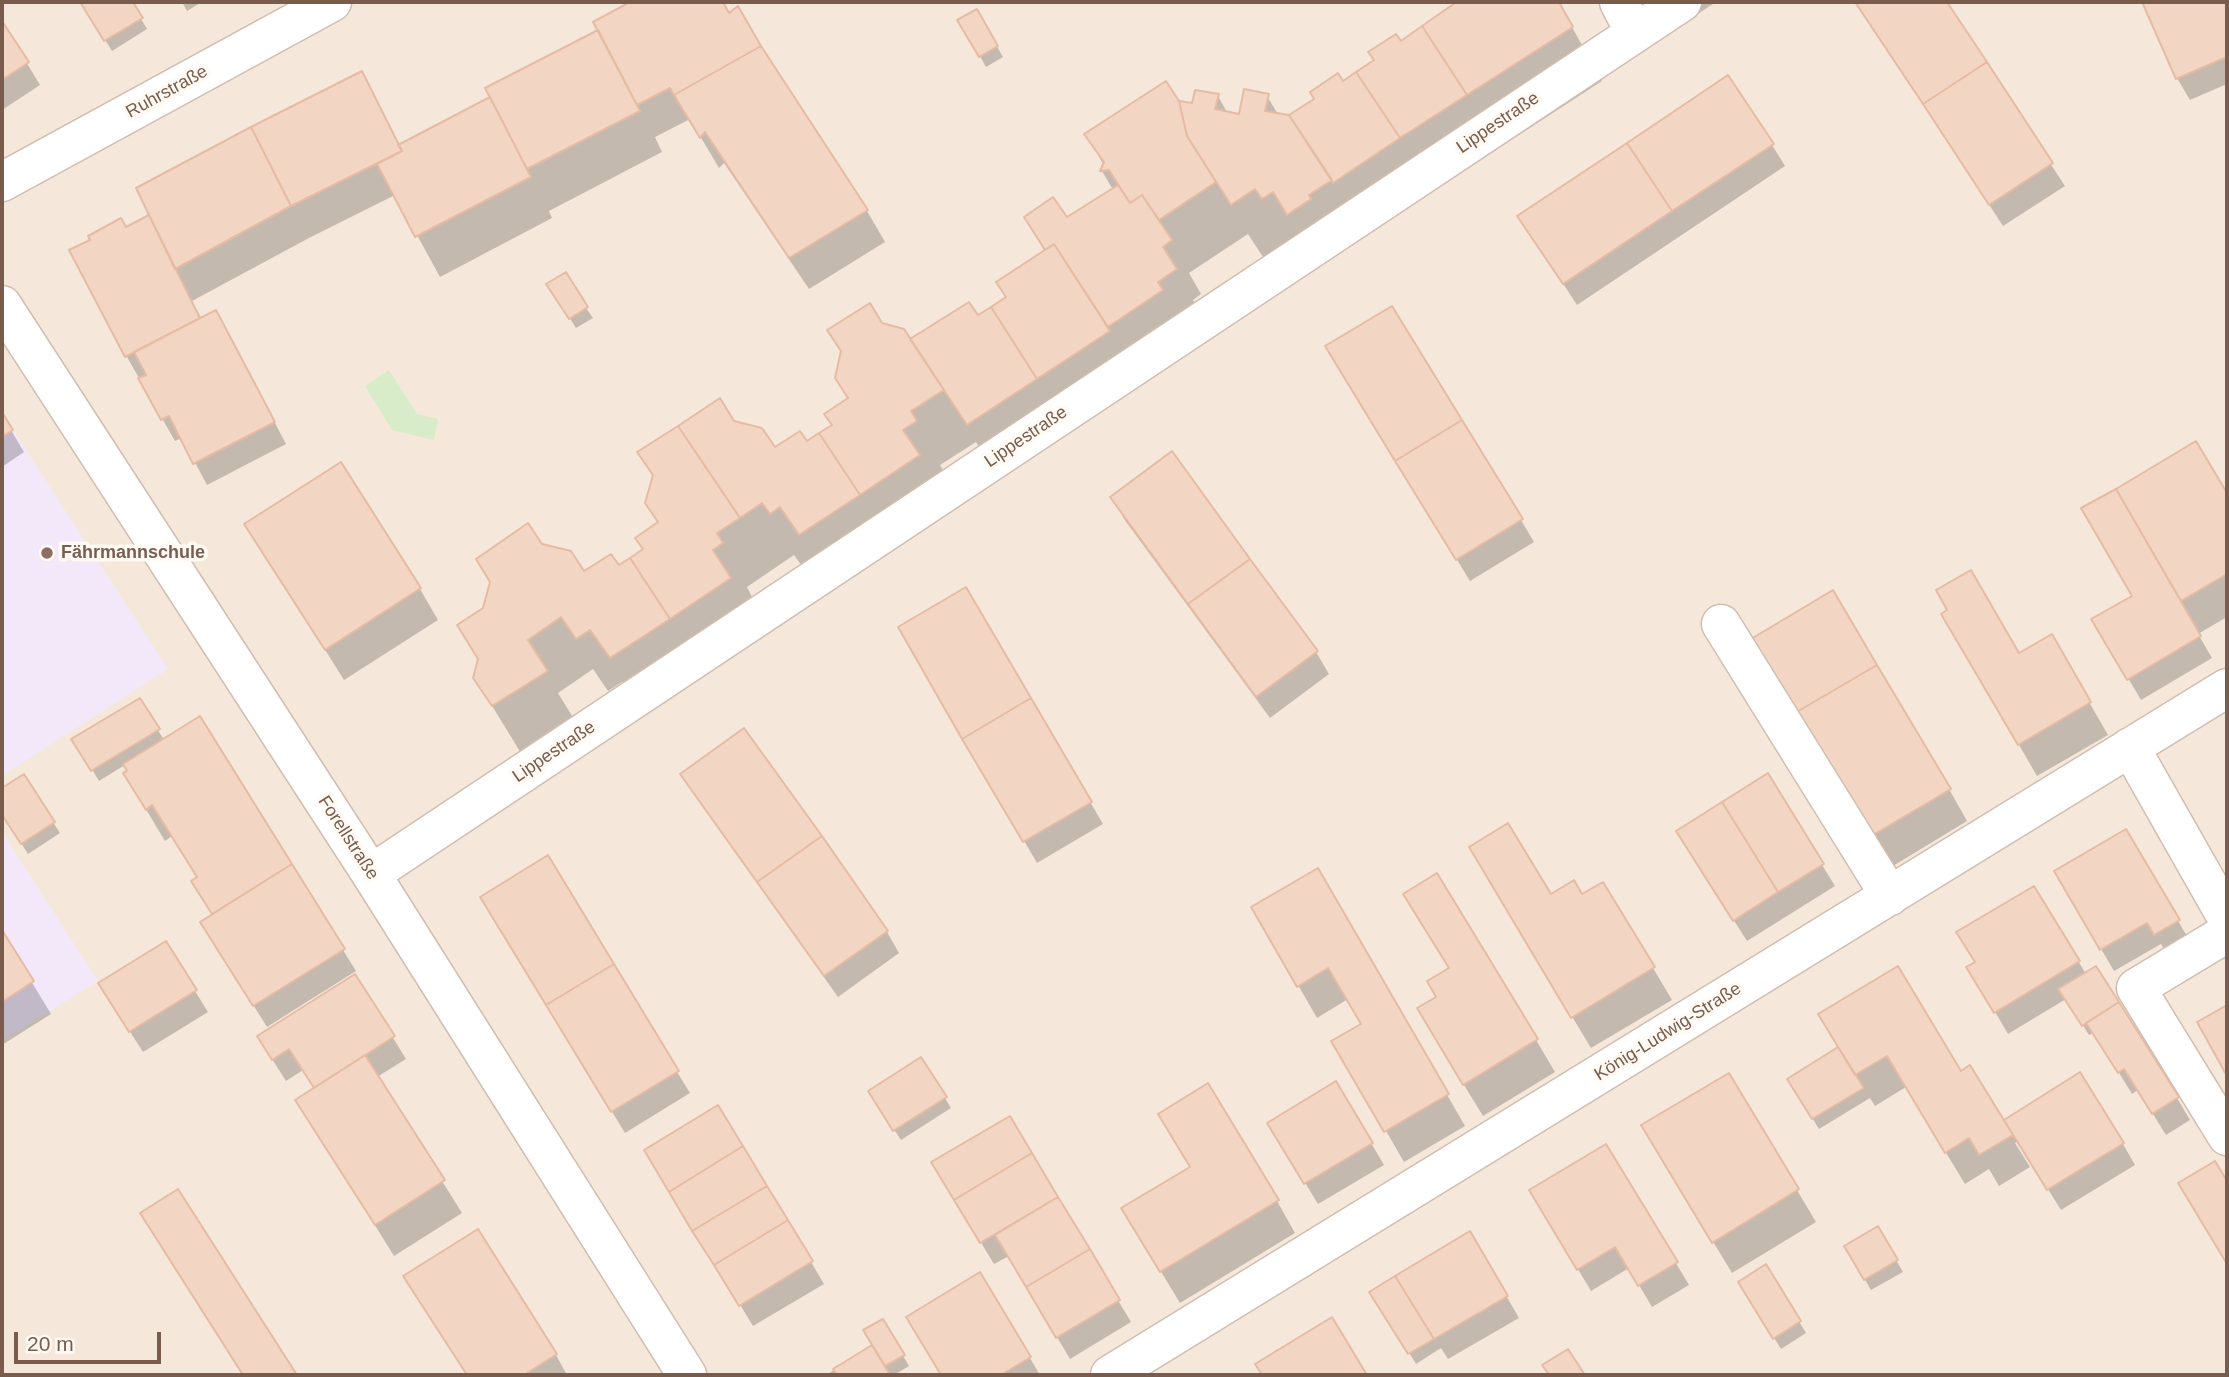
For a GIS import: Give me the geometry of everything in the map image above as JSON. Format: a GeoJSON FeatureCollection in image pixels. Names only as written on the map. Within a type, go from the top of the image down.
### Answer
{"type":"FeatureCollection","features":[{"type":"Feature","properties":{"kind":"street","name":"Ruhrstraße"},"geometry":{"type":"LineString","coordinates":[[2,183],[332,2]]}},
{"type":"Feature","properties":{"kind":"street","name":"Lippestraße"},"geometry":{"type":"LineString","coordinates":[[371,874],[1627,17],[1682,2]]}},
{"type":"Feature","properties":{"kind":"street","name":"Forellstraße"},"geometry":{"type":"LineString","coordinates":[[2,305],[371,874],[687,1375]]}},
{"type":"Feature","properties":{"kind":"street"},"geometry":{"type":"LineString","coordinates":[[1721,624],[1890,896]]}},
{"type":"Feature","properties":{"kind":"street","name":"König-Ludwig-Straße"},"geometry":{"type":"LineString","coordinates":[[1110,1375],[2227,688]]}},
{"type":"Feature","properties":{"kind":"street"},"geometry":{"type":"LineString","coordinates":[[2130,747],[2227,918]]}},
{"type":"Feature","properties":{"kind":"street"},"geometry":{"type":"LineString","coordinates":[[2227,933],[2136,988],[2227,1136]]}},
{"type":"Feature","properties":{"kind":"shaded area"},"geometry":{"type":"Polygon","coordinates":[[[2,2],[2227,2],[2227,1375],[2,1375],[2,2]]]}},
{"type":"Feature","properties":{"kind":"shaded area","name":"Fährmannschule"},"geometry":{"type":"Polygon","coordinates":[[[13,430],[168,669],[2,776],[2,437],[13,430]]]}},
{"type":"Feature","properties":{"kind":"shaded area"},"geometry":{"type":"Polygon","coordinates":[[[2,832],[98,981],[2,1041],[2,832]]]}},
{"type":"Feature","properties":{"kind":"green space"},"geometry":{"type":"Polygon","coordinates":[[[389,370],[417,414],[438,419],[434,440],[392,430],[365,386],[389,370]]]}},
{"type":"Feature","properties":{"kind":"building"},"geometry":{"type":"Polygon","coordinates":[[[80,2],[133,2],[143,18],[104,41],[80,2]]]}},
{"type":"Feature","properties":{"kind":"building"},"geometry":{"type":"Polygon","coordinates":[[[630,2],[723,2],[729,13],[738,6],[761,46],[674,95],[670,88],[637,105],[593,22],[630,2]]]}},
{"type":"Feature","properties":{"kind":"building"},"geometry":{"type":"Polygon","coordinates":[[[1454,2],[1559,2],[1573,27],[1467,95],[1422,26],[1454,2]]]}},
{"type":"Feature","properties":{"kind":"building"},"geometry":{"type":"Polygon","coordinates":[[[1855,2],[1947,2],[1987,62],[1923,104],[1855,2]]]}},
{"type":"Feature","properties":{"kind":"building"},"geometry":{"type":"Polygon","coordinates":[[[2142,2],[2227,2],[2227,57],[2176,79],[2142,2]]]}},
{"type":"Feature","properties":{"kind":"building"},"geometry":{"type":"Polygon","coordinates":[[[977,9],[998,46],[979,57],[957,20],[977,9]]]}},
{"type":"Feature","properties":{"kind":"building"},"geometry":{"type":"Polygon","coordinates":[[[2,21],[29,62],[2,80],[2,21]]]}},
{"type":"Feature","properties":{"kind":"building"},"geometry":{"type":"Polygon","coordinates":[[[1422,26],[1467,95],[1400,138],[1356,72],[1374,60],[1368,52],[1396,34],[1401,41],[1422,26]]]}},
{"type":"Feature","properties":{"kind":"building"},"geometry":{"type":"Polygon","coordinates":[[[598,30],[640,111],[527,169],[485,88],[598,30]]]}},
{"type":"Feature","properties":{"kind":"building"},"geometry":{"type":"Polygon","coordinates":[[[761,46],[868,210],[789,258],[705,132],[700,138],[674,95],[761,46]]]}},
{"type":"Feature","properties":{"kind":"building"},"geometry":{"type":"Polygon","coordinates":[[[1987,62],[2053,163],[1989,205],[1923,104],[1987,62]]]}},
{"type":"Feature","properties":{"kind":"building"},"geometry":{"type":"Polygon","coordinates":[[[362,71],[402,151],[291,206],[251,127],[362,71]]]}},
{"type":"Feature","properties":{"kind":"building"},"geometry":{"type":"Polygon","coordinates":[[[1356,72],[1400,138],[1333,183],[1289,115],[1314,99],[1310,92],[1338,73],[1343,81],[1356,72]]]}},
{"type":"Feature","properties":{"kind":"building"},"geometry":{"type":"Polygon","coordinates":[[[1728,75],[1774,144],[1672,211],[1627,143],[1728,75]]]}},
{"type":"Feature","properties":{"kind":"building"},"geometry":{"type":"Polygon","coordinates":[[[1166,81],[1179,101],[1187,136],[1216,182],[1159,220],[1142,195],[1130,203],[1109,170],[1100,171],[1104,162],[1084,134],[1166,81]]]}},
{"type":"Feature","properties":{"kind":"building"},"geometry":{"type":"Polygon","coordinates":[[[1244,89],[1269,94],[1265,111],[1289,115],[1332,180],[1309,195],[1311,199],[1287,215],[1273,192],[1262,199],[1255,189],[1231,205],[1187,136],[1179,101],[1192,103],[1195,90],[1219,94],[1215,109],[1239,114],[1244,89]]]}},
{"type":"Feature","properties":{"kind":"building"},"geometry":{"type":"Polygon","coordinates":[[[490,97],[531,177],[415,237],[377,164],[402,151],[398,145],[490,97]]]}},
{"type":"Feature","properties":{"kind":"building"},"geometry":{"type":"Polygon","coordinates":[[[251,127],[291,206],[175,269],[136,188],[251,127]]]}},
{"type":"Feature","properties":{"kind":"building"},"geometry":{"type":"Polygon","coordinates":[[[1627,143],[1672,211],[1563,284],[1517,216],[1627,143]]]}},
{"type":"Feature","properties":{"kind":"building"},"geometry":{"type":"Polygon","coordinates":[[[1118,185],[1130,203],[1142,195],[1172,240],[1163,247],[1177,269],[1158,282],[1163,290],[1108,327],[1054,244],[1045,250],[1024,217],[1053,197],[1067,217],[1118,185]]]}},
{"type":"Feature","properties":{"kind":"building"},"geometry":{"type":"Polygon","coordinates":[[[149,215],[200,318],[125,357],[69,250],[90,240],[88,236],[121,218],[126,227],[149,215]]]}},
{"type":"Feature","properties":{"kind":"building"},"geometry":{"type":"Polygon","coordinates":[[[1054,244],[1110,331],[1037,379],[991,307],[1006,297],[996,282],[1054,244]]]}},
{"type":"Feature","properties":{"kind":"building"},"geometry":{"type":"Polygon","coordinates":[[[566,272],[588,307],[569,319],[546,284],[566,272]]]}},
{"type":"Feature","properties":{"kind":"building"},"geometry":{"type":"Polygon","coordinates":[[[969,302],[978,315],[991,307],[1037,379],[967,425],[910,339],[969,302]]]}},
{"type":"Feature","properties":{"kind":"building"},"geometry":{"type":"Polygon","coordinates":[[[870,303],[882,323],[904,329],[944,390],[911,411],[917,421],[903,430],[920,455],[860,495],[819,433],[832,425],[824,414],[848,398],[835,378],[841,351],[827,330],[870,303]]]}},
{"type":"Feature","properties":{"kind":"building"},"geometry":{"type":"Polygon","coordinates":[[[1392,306],[1462,420],[1395,461],[1325,346],[1392,306]]]}},
{"type":"Feature","properties":{"kind":"building"},"geometry":{"type":"Polygon","coordinates":[[[216,310],[275,422],[193,464],[169,416],[161,420],[138,378],[146,375],[134,352],[216,310]]]}},
{"type":"Feature","properties":{"kind":"building"},"geometry":{"type":"Polygon","coordinates":[[[720,398],[734,421],[762,428],[775,447],[800,431],[807,441],[819,433],[860,495],[799,535],[780,507],[770,514],[762,503],[740,518],[678,426],[720,398]]]}},
{"type":"Feature","properties":{"kind":"building"},"geometry":{"type":"Polygon","coordinates":[[[2,412],[13,430],[2,437],[2,412]]]}},
{"type":"Feature","properties":{"kind":"building"},"geometry":{"type":"Polygon","coordinates":[[[1462,420],[1523,519],[1456,560],[1395,461],[1462,420]]]}},
{"type":"Feature","properties":{"kind":"building"},"geometry":{"type":"Polygon","coordinates":[[[678,426],[740,518],[717,533],[723,543],[713,550],[731,578],[670,619],[630,558],[643,549],[635,538],[658,522],[645,503],[653,475],[637,452],[678,426]]]}},
{"type":"Feature","properties":{"kind":"building"},"geometry":{"type":"Polygon","coordinates":[[[2196,441],[2227,493],[2227,574],[2181,601],[2116,489],[2196,441]]]}},
{"type":"Feature","properties":{"kind":"building"},"geometry":{"type":"Polygon","coordinates":[[[1172,451],[1250,559],[1188,604],[1110,497],[1172,451]]]}},
{"type":"Feature","properties":{"kind":"building"},"geometry":{"type":"Polygon","coordinates":[[[341,462],[421,588],[325,650],[244,524],[341,462]]]}},
{"type":"Feature","properties":{"kind":"building"},"geometry":{"type":"Polygon","coordinates":[[[2116,489],[2201,636],[2127,680],[2091,619],[2132,596],[2081,508],[2116,489]]]}},
{"type":"Feature","properties":{"kind":"building"},"geometry":{"type":"Polygon","coordinates":[[[528,523],[542,544],[571,551],[584,571],[611,554],[619,565],[630,558],[670,619],[610,658],[590,630],[576,639],[561,617],[528,640],[548,671],[492,706],[473,678],[478,659],[457,625],[483,608],[490,582],[476,559],[528,523]]]}},
{"type":"Feature","properties":{"kind":"building"},"geometry":{"type":"Polygon","coordinates":[[[1250,559],[1318,651],[1256,697],[1188,604],[1250,559]]]}},
{"type":"Feature","properties":{"kind":"building"},"geometry":{"type":"Polygon","coordinates":[[[1971,570],[2019,653],[2052,634],[2091,702],[2018,745],[1941,614],[1947,610],[1936,590],[1971,570]]]}},
{"type":"Feature","properties":{"kind":"building"},"geometry":{"type":"Polygon","coordinates":[[[966,587],[1031,698],[962,739],[898,627],[966,587]]]}},
{"type":"Feature","properties":{"kind":"building"},"geometry":{"type":"Polygon","coordinates":[[[1833,590],[1877,665],[1795,713],[1751,639],[1833,590]]]}},
{"type":"Feature","properties":{"kind":"building"},"geometry":{"type":"Polygon","coordinates":[[[1877,665],[1951,789],[1868,838],[1795,713],[1877,665]]]}},
{"type":"Feature","properties":{"kind":"building"},"geometry":{"type":"Polygon","coordinates":[[[140,698],[160,729],[91,771],[71,739],[140,698]]]}},
{"type":"Feature","properties":{"kind":"building"},"geometry":{"type":"Polygon","coordinates":[[[1031,698],[1092,802],[1023,842],[962,739],[1031,698]]]}},
{"type":"Feature","properties":{"kind":"building"},"geometry":{"type":"Polygon","coordinates":[[[200,716],[292,864],[212,914],[191,881],[197,877],[152,805],[146,810],[123,773],[127,771],[123,764],[200,716]]]}},
{"type":"Feature","properties":{"kind":"building"},"geometry":{"type":"Polygon","coordinates":[[[744,728],[822,836],[757,882],[680,774],[744,728]]]}},
{"type":"Feature","properties":{"kind":"building"},"geometry":{"type":"Polygon","coordinates":[[[1768,773],[1824,864],[1778,892],[1722,802],[1768,773]]]}},
{"type":"Feature","properties":{"kind":"building"},"geometry":{"type":"Polygon","coordinates":[[[24,774],[55,822],[21,844],[2,815],[2,788],[24,774]]]}},
{"type":"Feature","properties":{"kind":"building"},"geometry":{"type":"Polygon","coordinates":[[[1722,802],[1778,892],[1733,921],[1676,831],[1722,802]]]}},
{"type":"Feature","properties":{"kind":"building"},"geometry":{"type":"Polygon","coordinates":[[[1508,823],[1551,894],[1574,880],[1582,894],[1603,882],[1655,967],[1571,1018],[1469,847],[1508,823]]]}},
{"type":"Feature","properties":{"kind":"building"},"geometry":{"type":"Polygon","coordinates":[[[2126,829],[2180,920],[2154,935],[2147,923],[2100,950],[2054,871],[2126,829]]]}},
{"type":"Feature","properties":{"kind":"building"},"geometry":{"type":"Polygon","coordinates":[[[822,836],[888,931],[824,976],[757,882],[822,836]]]}},
{"type":"Feature","properties":{"kind":"building"},"geometry":{"type":"Polygon","coordinates":[[[548,855],[614,964],[546,1005],[480,897],[548,855]]]}},
{"type":"Feature","properties":{"kind":"building"},"geometry":{"type":"Polygon","coordinates":[[[292,864],[345,949],[253,1006],[200,922],[292,864]]]}},
{"type":"Feature","properties":{"kind":"building"},"geometry":{"type":"Polygon","coordinates":[[[1318,868],[1449,1094],[1384,1132],[1331,1041],[1361,1024],[1328,968],[1297,987],[1251,907],[1318,868]]]}},
{"type":"Feature","properties":{"kind":"building"},"geometry":{"type":"Polygon","coordinates":[[[1437,873],[1538,1039],[1463,1085],[1417,1008],[1436,997],[1427,981],[1449,968],[1403,894],[1437,873]]]}},
{"type":"Feature","properties":{"kind":"building"},"geometry":{"type":"Polygon","coordinates":[[[2034,886],[2080,961],[1994,1013],[1966,967],[1975,962],[1956,932],[2034,886]]]}},
{"type":"Feature","properties":{"kind":"building"},"geometry":{"type":"Polygon","coordinates":[[[2,930],[34,981],[2,1002],[2,930]]]}},
{"type":"Feature","properties":{"kind":"building"},"geometry":{"type":"Polygon","coordinates":[[[166,941],[197,990],[129,1032],[98,983],[166,941]]]}},
{"type":"Feature","properties":{"kind":"building"},"geometry":{"type":"Polygon","coordinates":[[[614,964],[679,1071],[611,1112],[546,1005],[614,964]]]}},
{"type":"Feature","properties":{"kind":"building"},"geometry":{"type":"Polygon","coordinates":[[[1898,966],[1961,1071],[1970,1065],[2013,1135],[1979,1155],[1969,1138],[1945,1153],[1887,1056],[1855,1075],[1818,1014],[1898,966]]]}},
{"type":"Feature","properties":{"kind":"building"},"geometry":{"type":"Polygon","coordinates":[[[2096,966],[2119,1002],[2082,1026],[2058,989],[2096,966]]]}},
{"type":"Feature","properties":{"kind":"building"},"geometry":{"type":"Polygon","coordinates":[[[355,974],[395,1036],[314,1088],[289,1049],[272,1060],[257,1036],[355,974]]]}},
{"type":"Feature","properties":{"kind":"building"},"geometry":{"type":"Polygon","coordinates":[[[2119,1002],[2179,1097],[2152,1114],[2124,1069],[2118,1073],[2086,1023],[2119,1002]]]}},
{"type":"Feature","properties":{"kind":"building"},"geometry":{"type":"Polygon","coordinates":[[[2227,1005],[2227,1076],[2197,1022],[2227,1005]]]}},
{"type":"Feature","properties":{"kind":"building"},"geometry":{"type":"Polygon","coordinates":[[[1838,1047],[1864,1088],[1812,1119],[1787,1079],[1838,1047]]]}},
{"type":"Feature","properties":{"kind":"building"},"geometry":{"type":"Polygon","coordinates":[[[365,1055],[445,1180],[375,1225],[295,1100],[365,1055]]]}},
{"type":"Feature","properties":{"kind":"building"},"geometry":{"type":"Polygon","coordinates":[[[921,1057],[947,1097],[893,1131],[868,1091],[921,1057]]]}},
{"type":"Feature","properties":{"kind":"building"},"geometry":{"type":"Polygon","coordinates":[[[2080,1072],[2124,1143],[2047,1190],[2004,1120],[2080,1072]]]}},
{"type":"Feature","properties":{"kind":"building"},"geometry":{"type":"Polygon","coordinates":[[[1729,1073],[1799,1189],[1712,1243],[1641,1125],[1729,1073]]]}},
{"type":"Feature","properties":{"kind":"building"},"geometry":{"type":"Polygon","coordinates":[[[1336,1081],[1373,1143],[1304,1184],[1267,1123],[1336,1081]]]}},
{"type":"Feature","properties":{"kind":"building"},"geometry":{"type":"Polygon","coordinates":[[[1208,1083],[1279,1200],[1160,1272],[1121,1208],[1190,1167],[1158,1114],[1208,1083]]]}},
{"type":"Feature","properties":{"kind":"building"},"geometry":{"type":"Polygon","coordinates":[[[718,1105],[743,1146],[669,1192],[644,1150],[718,1105]]]}},
{"type":"Feature","properties":{"kind":"building"},"geometry":{"type":"Polygon","coordinates":[[[1010,1116],[1032,1153],[954,1200],[931,1162],[1010,1116]]]}},
{"type":"Feature","properties":{"kind":"building"},"geometry":{"type":"Polygon","coordinates":[[[1606,1144],[1678,1262],[1638,1286],[1615,1247],[1577,1270],[1529,1190],[1606,1144]]]}},
{"type":"Feature","properties":{"kind":"building"},"geometry":{"type":"Polygon","coordinates":[[[743,1146],[767,1186],[692,1231],[669,1192],[743,1146]]]}},
{"type":"Feature","properties":{"kind":"building"},"geometry":{"type":"Polygon","coordinates":[[[1032,1153],[1058,1197],[980,1243],[954,1200],[1032,1153]]]}},
{"type":"Feature","properties":{"kind":"building"},"geometry":{"type":"Polygon","coordinates":[[[2215,1161],[2227,1181],[2227,1264],[2178,1183],[2215,1161]]]}},
{"type":"Feature","properties":{"kind":"building"},"geometry":{"type":"Polygon","coordinates":[[[767,1186],[788,1220],[714,1265],[692,1231],[767,1186]]]}},
{"type":"Feature","properties":{"kind":"building"},"geometry":{"type":"Polygon","coordinates":[[[178,1189],[297,1375],[243,1375],[140,1213],[178,1189]]]}},
{"type":"Feature","properties":{"kind":"building"},"geometry":{"type":"Polygon","coordinates":[[[1058,1197],[1090,1249],[1026,1287],[995,1235],[1058,1197]]]}},
{"type":"Feature","properties":{"kind":"building"},"geometry":{"type":"Polygon","coordinates":[[[788,1220],[813,1261],[739,1306],[714,1265],[788,1220]]]}},
{"type":"Feature","properties":{"kind":"building"},"geometry":{"type":"Polygon","coordinates":[[[1878,1226],[1898,1260],[1864,1280],[1844,1246],[1878,1226]]]}},
{"type":"Feature","properties":{"kind":"building"},"geometry":{"type":"Polygon","coordinates":[[[478,1229],[557,1354],[524,1375],[467,1375],[403,1276],[478,1229]]]}},
{"type":"Feature","properties":{"kind":"building"},"geometry":{"type":"Polygon","coordinates":[[[1470,1231],[1508,1296],[1434,1339],[1395,1276],[1470,1231]]]}},
{"type":"Feature","properties":{"kind":"building"},"geometry":{"type":"Polygon","coordinates":[[[1090,1249],[1120,1300],[1056,1338],[1026,1287],[1090,1249]]]}},
{"type":"Feature","properties":{"kind":"building"},"geometry":{"type":"Polygon","coordinates":[[[1766,1264],[1801,1321],[1773,1339],[1738,1282],[1766,1264]]]}},
{"type":"Feature","properties":{"kind":"building"},"geometry":{"type":"Polygon","coordinates":[[[980,1272],[1031,1357],[1001,1375],[941,1375],[906,1317],[980,1272]]]}},
{"type":"Feature","properties":{"kind":"building"},"geometry":{"type":"Polygon","coordinates":[[[1395,1276],[1434,1339],[1408,1354],[1369,1292],[1395,1276]]]}},
{"type":"Feature","properties":{"kind":"building"},"geometry":{"type":"Polygon","coordinates":[[[1332,1317],[1367,1375],[1262,1375],[1255,1364],[1332,1317]]]}},
{"type":"Feature","properties":{"kind":"building"},"geometry":{"type":"Polygon","coordinates":[[[883,1319],[905,1355],[885,1366],[863,1330],[883,1319]]]}},
{"type":"Feature","properties":{"kind":"building"},"geometry":{"type":"Polygon","coordinates":[[[872,1345],[890,1375],[837,1375],[833,1369],[872,1345]]]}},
{"type":"Feature","properties":{"kind":"building"},"geometry":{"type":"Polygon","coordinates":[[[1568,1349],[1585,1375],[1549,1375],[1542,1365],[1568,1349]]]}},
{"type":"Feature","properties":{"kind":"place","name":"Fährmannschule"},"geometry":{"type":"Point","coordinates":[47,553]}}]}
